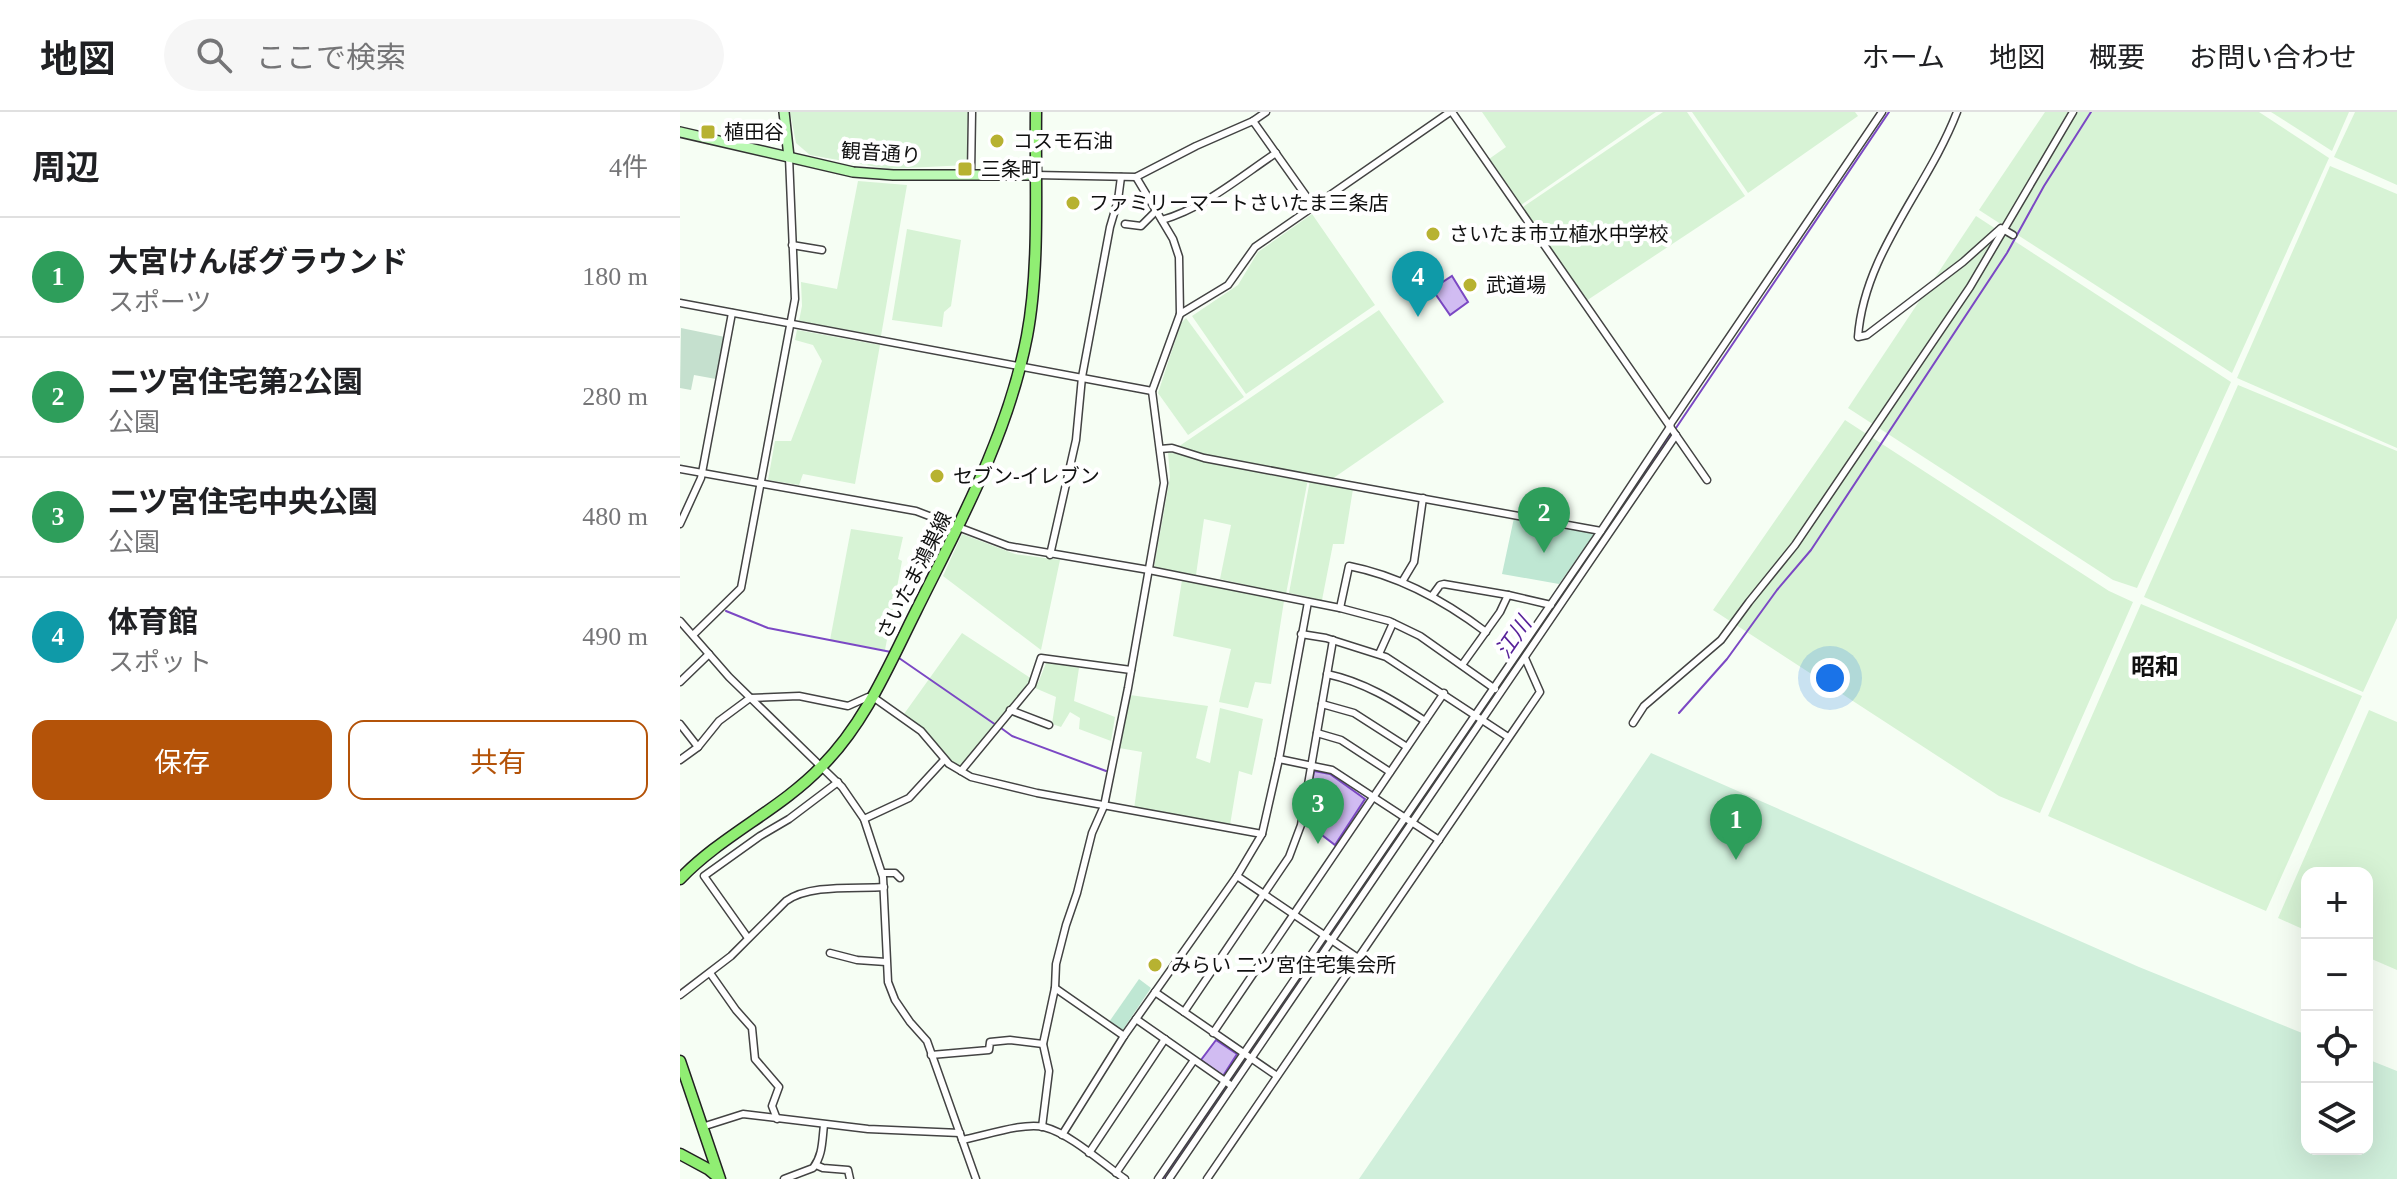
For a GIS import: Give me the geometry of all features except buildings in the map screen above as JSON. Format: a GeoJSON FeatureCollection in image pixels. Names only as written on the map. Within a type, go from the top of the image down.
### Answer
{"type":"FeatureCollection","features":[{"type":"Feature","properties":{"kind":"main road","name":"さいたま鴻巣線"},"geometry":{"type":"LineString","coordinates":[[680,879],[793,792],[822,766],[852,731],[873,697],[999,438],[1020,365],[1032,297],[1036,112]]}},
{"type":"Feature","properties":{"kind":"main road"},"geometry":{"type":"LineString","coordinates":[[680,1061],[720,1179]]}},
{"type":"Feature","properties":{"kind":"main road"},"geometry":{"type":"LineString","coordinates":[[680,1154],[720,1179]]}},
{"type":"Feature","properties":{"kind":"street"},"geometry":{"type":"LineString","coordinates":[[693,635],[741,588],[792,323],[795,299],[784,112]]}},
{"type":"Feature","properties":{"kind":"street"},"geometry":{"type":"LineString","coordinates":[[971,175],[972,112]]}},
{"type":"Feature","properties":{"kind":"street"},"geometry":{"type":"LineString","coordinates":[[1035,175],[1136,177],[1266,112]]}},
{"type":"Feature","properties":{"kind":"street"},"geometry":{"type":"LineString","coordinates":[[1180,314],[1228,285],[1255,247],[1451,112],[1707,480]]}},
{"type":"Feature","properties":{"kind":"street"},"geometry":{"type":"LineString","coordinates":[[1169,1179],[1247,1056],[1673,431],[1671,423],[1882,112]]}},
{"type":"Feature","properties":{"kind":"street"},"geometry":{"type":"LineString","coordinates":[[1957,112],[1872,274],[1858,337],[1867,335],[1963,262],[2001,228],[2013,235]]}},
{"type":"Feature","properties":{"kind":"street"},"geometry":{"type":"LineString","coordinates":[[1633,723],[1644,706],[1721,640],[1787,556],[1938,336],[2005,230],[2073,112]]}},
{"type":"Feature","properties":{"kind":"street"},"geometry":{"type":"LineString","coordinates":[[1253,121],[1314,207]]}},
{"type":"Feature","properties":{"kind":"street","name":"観音通り"},"geometry":{"type":"LineString","coordinates":[[680,132],[834,169],[875,175],[1035,175]]}},
{"type":"Feature","properties":{"kind":"street"},"geometry":{"type":"LineString","coordinates":[[1162,220],[1217,194],[1276,153]]}},
{"type":"Feature","properties":{"kind":"street"},"geometry":{"type":"LineString","coordinates":[[1050,555],[1076,440],[1082,377],[1121,177]]}},
{"type":"Feature","properties":{"kind":"street"},"geometry":{"type":"LineString","coordinates":[[1042,1127],[1049,1071],[1043,1044],[1055,988],[1056,964],[1092,833],[1104,806],[1164,483],[1152,391],[1180,314],[1179,257],[1173,239],[1136,177]]}},
{"type":"Feature","properties":{"kind":"street"},"geometry":{"type":"LineString","coordinates":[[1125,224],[1141,226],[1156,211]]}},
{"type":"Feature","properties":{"kind":"street"},"geometry":{"type":"LineString","coordinates":[[792,245],[822,250]]}},
{"type":"Feature","properties":{"kind":"street"},"geometry":{"type":"LineString","coordinates":[[680,303],[1152,391]]}},
{"type":"Feature","properties":{"kind":"street"},"geometry":{"type":"LineString","coordinates":[[680,524],[702,473],[732,313]]}},
{"type":"Feature","properties":{"kind":"street"},"geometry":{"type":"LineString","coordinates":[[1497,690],[1525,658],[1601,531],[1673,431]]}},
{"type":"Feature","properties":{"kind":"street"},"geometry":{"type":"LineString","coordinates":[[1160,449],[1172,448],[1264,470],[1601,531]]}},
{"type":"Feature","properties":{"kind":"street"},"geometry":{"type":"LineString","coordinates":[[680,469],[916,511],[1008,546],[1050,555],[1149,570],[1340,608],[1393,623],[1420,636],[1497,690]]}},
{"type":"Feature","properties":{"kind":"street"},"geometry":{"type":"LineString","coordinates":[[1402,582],[1414,562],[1423,498]]}},
{"type":"Feature","properties":{"kind":"street"},"geometry":{"type":"LineString","coordinates":[[1340,608],[1349,566],[1367,569],[1432,596],[1486,632]]}},
{"type":"Feature","properties":{"kind":"street"},"geometry":{"type":"LineString","coordinates":[[1432,596],[1444,584],[1554,607]]}},
{"type":"Feature","properties":{"kind":"street"},"geometry":{"type":"LineString","coordinates":[[1462,665],[1500,612],[1508,595]]}},
{"type":"Feature","properties":{"kind":"street"},"geometry":{"type":"LineString","coordinates":[[1062,1135],[1124,1036],[1237,876],[1262,834],[1308,602]]}},
{"type":"Feature","properties":{"kind":"street"},"geometry":{"type":"LineString","coordinates":[[680,621],[750,698],[838,782],[864,819],[882,873],[888,982],[895,1000],[927,1041],[976,1179]]}},
{"type":"Feature","properties":{"kind":"street"},"geometry":{"type":"LineString","coordinates":[[1379,654],[1393,623]]}},
{"type":"Feature","properties":{"kind":"street"},"geometry":{"type":"LineString","coordinates":[[1301,634],[1379,654],[1508,737]]}},
{"type":"Feature","properties":{"kind":"street"},"geometry":{"type":"LineString","coordinates":[[1184,1012],[1289,857],[1301,825],[1333,640]]}},
{"type":"Feature","properties":{"kind":"street"},"geometry":{"type":"LineString","coordinates":[[680,682],[709,654]]}},
{"type":"Feature","properties":{"kind":"street"},"geometry":{"type":"LineString","coordinates":[[961,771],[1032,685],[1041,658],[1131,670]]}},
{"type":"Feature","properties":{"kind":"street"},"geometry":{"type":"LineString","coordinates":[[1207,1179],[1540,692],[1525,658]]}},
{"type":"Feature","properties":{"kind":"street"},"geometry":{"type":"LineString","coordinates":[[1327,674],[1376,690],[1425,721]]}},
{"type":"Feature","properties":{"kind":"street"},"geometry":{"type":"LineString","coordinates":[[1213,1033],[1444,693]]}},
{"type":"Feature","properties":{"kind":"street"},"geometry":{"type":"LineString","coordinates":[[680,760],[698,747],[719,721],[750,698],[799,696],[848,706],[873,697],[921,731],[944,760],[971,777],[1037,793],[1262,834]]}},
{"type":"Feature","properties":{"kind":"street"},"geometry":{"type":"LineString","coordinates":[[1322,704],[1354,713],[1407,747]]}},
{"type":"Feature","properties":{"kind":"street"},"geometry":{"type":"LineString","coordinates":[[1010,710],[1049,725]]}},
{"type":"Feature","properties":{"kind":"street"},"geometry":{"type":"LineString","coordinates":[[680,724],[698,747]]}},
{"type":"Feature","properties":{"kind":"street"},"geometry":{"type":"LineString","coordinates":[[1317,733],[1341,740],[1390,772]]}},
{"type":"Feature","properties":{"kind":"street"},"geometry":{"type":"LineString","coordinates":[[1279,759],[1332,770],[1439,840]]}},
{"type":"Feature","properties":{"kind":"street"},"geometry":{"type":"LineString","coordinates":[[864,819],[909,798],[944,760]]}},
{"type":"Feature","properties":{"kind":"street"},"geometry":{"type":"LineString","coordinates":[[748,938],[704,876],[838,782]]}},
{"type":"Feature","properties":{"kind":"street"},"geometry":{"type":"LineString","coordinates":[[793,792],[805,808]]}},
{"type":"Feature","properties":{"kind":"street"},"geometry":{"type":"LineString","coordinates":[[882,873],[895,873],[900,878]]}},
{"type":"Feature","properties":{"kind":"street"},"geometry":{"type":"LineString","coordinates":[[1237,876],[1358,958]]}},
{"type":"Feature","properties":{"kind":"street"},"geometry":{"type":"LineString","coordinates":[[680,995],[731,956],[796,894],[884,887]]}},
{"type":"Feature","properties":{"kind":"street"},"geometry":{"type":"LineString","coordinates":[[830,953],[857,960],[886,962]]}},
{"type":"Feature","properties":{"kind":"street"},"geometry":{"type":"LineString","coordinates":[[710,973],[752,1028],[755,1059],[779,1087],[772,1106],[777,1119]]}},
{"type":"Feature","properties":{"kind":"street"},"geometry":{"type":"LineString","coordinates":[[1055,988],[1124,1036]]}},
{"type":"Feature","properties":{"kind":"street"},"geometry":{"type":"LineString","coordinates":[[1155,992],[1277,1076]]}},
{"type":"Feature","properties":{"kind":"street"},"geometry":{"type":"LineString","coordinates":[[1136,1019],[1229,1083]]}},
{"type":"Feature","properties":{"kind":"street"},"geometry":{"type":"LineString","coordinates":[[1089,1153],[1165,1039]]}},
{"type":"Feature","properties":{"kind":"street"},"geometry":{"type":"LineString","coordinates":[[931,1055],[989,1050],[990,1042],[1000,1041],[1043,1044]]}},
{"type":"Feature","properties":{"kind":"street"},"geometry":{"type":"LineString","coordinates":[[1116,1173],[1194,1060]]}},
{"type":"Feature","properties":{"kind":"street"},"geometry":{"type":"LineString","coordinates":[[1158,1179],[1229,1083]]}},
{"type":"Feature","properties":{"kind":"street"},"geometry":{"type":"LineString","coordinates":[[702,1127],[743,1114],[824,1125],[961,1137],[1042,1127],[1062,1135],[1125,1179]]}},
{"type":"Feature","properties":{"kind":"street"},"geometry":{"type":"LineString","coordinates":[[816,1179],[814,1167],[821,1157],[824,1125]]}},
{"type":"Feature","properties":{"kind":"street"},"geometry":{"type":"LineString","coordinates":[[784,1179],[814,1167],[848,1170],[850,1179]]}},
{"type":"Feature","properties":{"kind":"green space"},"geometry":{"type":"Polygon","coordinates":[[[790,112],[968,112],[967,165],[888,169],[810,155],[796,143],[790,112]]]}},
{"type":"Feature","properties":{"kind":"green space"},"geometry":{"type":"Polygon","coordinates":[[[1482,112],[1656,112],[1521,205],[1489,159],[1506,147],[1482,112]]]}},
{"type":"Feature","properties":{"kind":"green space"},"geometry":{"type":"Polygon","coordinates":[[[1663,112],[1687,112],[1745,196],[1586,301],[1523,207],[1663,112]]]}},
{"type":"Feature","properties":{"kind":"green space"},"geometry":{"type":"Polygon","coordinates":[[[1692,112],[1855,112],[1858,116],[1748,193],[1692,112]]]}},
{"type":"Feature","properties":{"kind":"green space"},"geometry":{"type":"Polygon","coordinates":[[[2045,112],[2259,112],[2329,158],[2232,373],[1979,210],[2045,112]]]}},
{"type":"Feature","properties":{"kind":"green space"},"geometry":{"type":"Polygon","coordinates":[[[2271,112],[2349,112],[2332,151],[2271,112]]]}},
{"type":"Feature","properties":{"kind":"green space"},"geometry":{"type":"Polygon","coordinates":[[[2355,112],[2397,112],[2397,185],[2334,157],[2355,112]]]}},
{"type":"Feature","properties":{"kind":"green space"},"geometry":{"type":"Polygon","coordinates":[[[2330,166],[2397,194],[2397,448],[2237,378],[2330,166]]]}},
{"type":"Feature","properties":{"kind":"green space"},"geometry":{"type":"Polygon","coordinates":[[[858,181],[907,185],[881,336],[799,321],[801,282],[837,289],[858,181]]]}},
{"type":"Feature","properties":{"kind":"green space"},"geometry":{"type":"Polygon","coordinates":[[[1312,214],[1375,305],[1246,394],[1192,316],[1238,285],[1258,252],[1312,214]]]}},
{"type":"Feature","properties":{"kind":"green space"},"geometry":{"type":"Polygon","coordinates":[[[1976,216],[2231,382],[2137,588],[2113,580],[1848,408],[1976,216]]]}},
{"type":"Feature","properties":{"kind":"green space"},"geometry":{"type":"Polygon","coordinates":[[[907,229],[961,240],[951,306],[944,312],[942,327],[892,320],[907,229]]]}},
{"type":"Feature","properties":{"kind":"green space"},"geometry":{"type":"Polygon","coordinates":[[[1379,310],[1444,402],[1332,479],[1175,449],[1379,310]]]}},
{"type":"Feature","properties":{"kind":"green space"},"geometry":{"type":"Polygon","coordinates":[[[1186,318],[1244,397],[1188,435],[1158,393],[1181,323],[1186,318]]]}},
{"type":"Feature","properties":{"kind":"green space"},"geometry":{"type":"Polygon","coordinates":[[[681,328],[725,337],[716,379],[694,375],[691,390],[680,388],[681,328]]]}},
{"type":"Feature","properties":{"kind":"green space"},"geometry":{"type":"Polygon","coordinates":[[[797,330],[880,345],[855,484],[803,474],[799,485],[768,480],[775,441],[791,441],[822,361],[813,345],[795,340],[797,330]]]}},
{"type":"Feature","properties":{"kind":"green space"},"geometry":{"type":"Polygon","coordinates":[[[2238,385],[2397,451],[2397,618],[2363,692],[2144,597],[2238,385]]]}},
{"type":"Feature","properties":{"kind":"green space"},"geometry":{"type":"Polygon","coordinates":[[[1845,420],[2109,591],[2133,602],[2040,813],[1999,796],[1713,610],[1845,420]]]}},
{"type":"Feature","properties":{"kind":"green space"},"geometry":{"type":"Polygon","coordinates":[[[1168,452],[1308,479],[1286,594],[1220,579],[1231,525],[1204,519],[1196,575],[1154,567],[1170,477],[1168,452]]]}},
{"type":"Feature","properties":{"kind":"green space"},"geometry":{"type":"Polygon","coordinates":[[[1310,480],[1353,489],[1344,544],[1333,544],[1322,600],[1289,593],[1310,480]]]}},
{"type":"Feature","properties":{"kind":"green space"},"geometry":{"type":"Polygon","coordinates":[[[1514,518],[1596,532],[1559,584],[1502,574],[1514,518]]]}},
{"type":"Feature","properties":{"kind":"green space"},"geometry":{"type":"Polygon","coordinates":[[[851,529],[903,537],[898,559],[902,561],[885,650],[830,640],[851,529]]]}},
{"type":"Feature","properties":{"kind":"green space"},"geometry":{"type":"Polygon","coordinates":[[[962,534],[1015,554],[1060,560],[1041,650],[943,576],[962,534]]]}},
{"type":"Feature","properties":{"kind":"green space"},"geometry":{"type":"Polygon","coordinates":[[[1182,580],[1284,601],[1271,684],[1255,682],[1248,708],[1219,702],[1231,649],[1173,636],[1182,580]]]}},
{"type":"Feature","properties":{"kind":"green space"},"geometry":{"type":"Polygon","coordinates":[[[2141,604],[2362,696],[2266,911],[2048,816],[2141,604]]]}},
{"type":"Feature","properties":{"kind":"green space"},"geometry":{"type":"Polygon","coordinates":[[[962,633],[1038,683],[1047,661],[1079,668],[1074,701],[1115,717],[1111,741],[1079,729],[1080,718],[1070,712],[1061,727],[1052,724],[1056,697],[1028,685],[960,767],[945,757],[922,728],[904,714],[962,633]]]}},
{"type":"Feature","properties":{"kind":"green space"},"geometry":{"type":"Polygon","coordinates":[[[1130,695],[1208,706],[1196,758],[1210,763],[1220,708],[1263,719],[1252,775],[1239,771],[1230,825],[1134,809],[1142,752],[1119,748],[1130,695]]]}},
{"type":"Feature","properties":{"kind":"green space"},"geometry":{"type":"Polygon","coordinates":[[[2369,710],[2397,722],[2397,970],[2373,960],[2373,867],[2301,867],[2301,928],[2278,918],[2369,710]]]}},
{"type":"Feature","properties":{"kind":"green space"},"geometry":{"type":"Polygon","coordinates":[[[1651,753],[2139,967],[2301,1033],[2301,1155],[2373,1155],[2373,1061],[2397,1071],[2397,1179],[1359,1179],[1651,753]]]}},
{"type":"Feature","properties":{"kind":"green space"},"geometry":{"type":"Polygon","coordinates":[[[1139,979],[1151,988],[1122,1031],[1109,1022],[1139,979]]]}},
{"type":"Feature","properties":{"kind":"shaded area"},"geometry":{"type":"Polygon","coordinates":[[[1452,276],[1468,302],[1450,315],[1432,289],[1452,276]]]}},
{"type":"Feature","properties":{"kind":"shaded area"},"geometry":{"type":"Polygon","coordinates":[[[1314,771],[1330,774],[1365,799],[1335,845],[1305,822],[1314,771]]]}},
{"type":"Feature","properties":{"kind":"shaded area"},"geometry":{"type":"Polygon","coordinates":[[[1216,1040],[1237,1054],[1223,1076],[1201,1060],[1216,1040]]]}},
{"type":"Feature","properties":{"kind":"waterway","name":"江川"},"geometry":{"type":"LineString","coordinates":[[1676,428],[1889,112]]}},
{"type":"Feature","properties":{"kind":"waterway"},"geometry":{"type":"LineString","coordinates":[[1679,713],[1727,659],[1777,590],[1811,550],[2007,253],[2044,186],[2091,112]]}},
{"type":"Feature","properties":{"kind":"waterway","name":"江川"},"geometry":{"type":"LineString","coordinates":[[1479,715],[1672,433]]}},
{"type":"Feature","properties":{"kind":"waterway"},"geometry":{"type":"LineString","coordinates":[[726,611],[768,628],[891,652]]}},
{"type":"Feature","properties":{"kind":"waterway"},"geometry":{"type":"LineString","coordinates":[[899,658],[996,725]]}},
{"type":"Feature","properties":{"kind":"waterway","name":"江川"},"geometry":{"type":"LineString","coordinates":[[1410,818],[1476,721]]}},
{"type":"Feature","properties":{"kind":"waterway"},"geometry":{"type":"LineString","coordinates":[[1001,728],[1012,736],[1106,771]]}},
{"type":"Feature","properties":{"kind":"waterway","name":"江川"},"geometry":{"type":"LineString","coordinates":[[1250,1052],[1406,823]]}},
{"type":"Feature","properties":{"kind":"waterway","name":"江川"},"geometry":{"type":"LineString","coordinates":[[1163,1179],[1246,1058]]}},
{"type":"Feature","properties":{"kind":"place","name":"植田谷"},"geometry":{"type":"Point","coordinates":[708,132]}},
{"type":"Feature","properties":{"kind":"place","name":"コスモ石油"},"geometry":{"type":"Point","coordinates":[997,141]}},
{"type":"Feature","properties":{"kind":"place","name":"三条町"},"geometry":{"type":"Point","coordinates":[965,169]}},
{"type":"Feature","properties":{"kind":"place","name":"ファミリーマートさいたま三条店"},"geometry":{"type":"Point","coordinates":[1073,203]}},
{"type":"Feature","properties":{"kind":"place","name":"さいたま市立植水中学校"},"geometry":{"type":"Point","coordinates":[1433,234]}},
{"type":"Feature","properties":{"kind":"place","name":"武道場"},"geometry":{"type":"Point","coordinates":[1470,285]}},
{"type":"Feature","properties":{"kind":"place","name":"体育館"},"geometry":{"type":"Point","coordinates":[1418,317]}},
{"type":"Feature","properties":{"kind":"place","name":"セブン-イレブン"},"geometry":{"type":"Point","coordinates":[937,476]}},
{"type":"Feature","properties":{"kind":"place","name":"二ツ宮住宅第2公園"},"geometry":{"type":"Point","coordinates":[1544,553]}},
{"type":"Feature","properties":{"kind":"place","name":"二ツ宮住宅中央公園"},"geometry":{"type":"Point","coordinates":[1318,844]}},
{"type":"Feature","properties":{"kind":"place","name":"大宮けんぽグラウンド"},"geometry":{"type":"Point","coordinates":[1736,860]}},
{"type":"Feature","properties":{"kind":"place","name":"みらい 二ツ宮住宅集会所"},"geometry":{"type":"Point","coordinates":[1155,965]}},
{"type":"Feature","properties":{"kind":"district","name":"昭和"},"geometry":{"type":"Point","coordinates":[2155,667]}}]}
